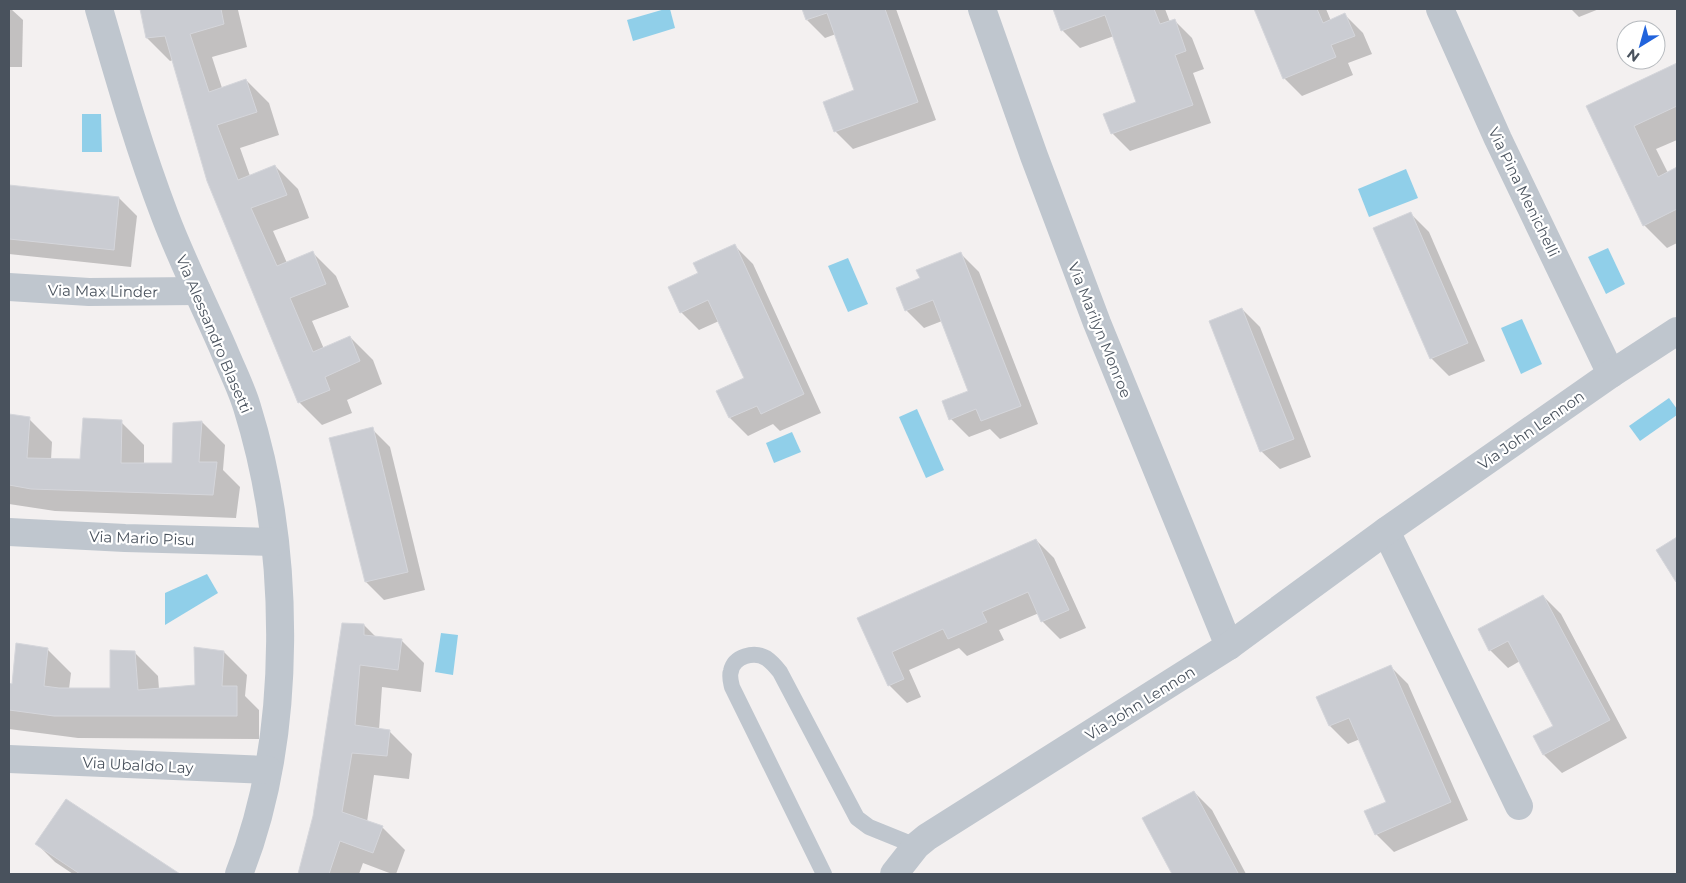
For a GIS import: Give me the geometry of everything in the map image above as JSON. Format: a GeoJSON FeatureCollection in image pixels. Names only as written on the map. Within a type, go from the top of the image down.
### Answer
{"type":"FeatureCollection","features":[{"type":"Feature","properties":{"kind":"street","name":"Via Alessandro Blasetti"},"geometry":{"type":"LineString","coordinates":[[99,9],[126,103],[145,160],[165,216],[246,405],[262,467],[274,542],[278,590],[280,669],[276,722],[268,770],[254,831],[239,874]]}},
{"type":"Feature","properties":{"kind":"street","name":"Via Marilyn Monroe"},"geometry":{"type":"LineString","coordinates":[[982,9],[1034,156],[1094,315],[1230,646]]}},
{"type":"Feature","properties":{"kind":"street","name":"Via Pina Menichelli"},"geometry":{"type":"LineString","coordinates":[[1440,9],[1498,139],[1611,374]]}},
{"type":"Feature","properties":{"kind":"street","name":"Via Max Linder"},"geometry":{"type":"LineString","coordinates":[[9,287],[89,292],[197,291]]}},
{"type":"Feature","properties":{"kind":"street","name":"Via John Lennon"},"geometry":{"type":"LineString","coordinates":[[894,874],[916,846],[935,832],[1230,646],[1386,531],[1611,374],[1677,331]]}},
{"type":"Feature","properties":{"kind":"street"},"geometry":{"type":"LineString","coordinates":[[1386,531],[1519,806]]}},
{"type":"Feature","properties":{"kind":"street","name":"Via Mario Pisu"},"geometry":{"type":"LineString","coordinates":[[9,532],[125,538],[274,542]]}},
{"type":"Feature","properties":{"kind":"street","name":"Via Ubaldo Lay"},"geometry":{"type":"LineString","coordinates":[[9,759],[268,770]]}},
{"type":"Feature","properties":{"kind":"lane"},"geometry":{"type":"LineString","coordinates":[[824,874],[732,686],[731,669],[744,656],[760,655],[770,661],[780,672],[857,818],[869,827],[916,846]]}},
{"type":"Feature","properties":{"kind":"water"},"geometry":{"type":"Polygon","coordinates":[[[670,9],[675,28],[633,41],[627,20],[670,9]]]}},
{"type":"Feature","properties":{"kind":"water"},"geometry":{"type":"Polygon","coordinates":[[[82,114],[101,114],[102,152],[82,152],[82,114]]]}},
{"type":"Feature","properties":{"kind":"water"},"geometry":{"type":"Polygon","coordinates":[[[1406,169],[1418,198],[1369,217],[1358,189],[1406,169]]]}},
{"type":"Feature","properties":{"kind":"water"},"geometry":{"type":"Polygon","coordinates":[[[1608,248],[1625,284],[1606,294],[1588,257],[1608,248]]]}},
{"type":"Feature","properties":{"kind":"water"},"geometry":{"type":"Polygon","coordinates":[[[848,258],[868,304],[848,312],[828,266],[848,258]]]}},
{"type":"Feature","properties":{"kind":"water"},"geometry":{"type":"Polygon","coordinates":[[[1522,319],[1542,364],[1521,374],[1501,328],[1522,319]]]}},
{"type":"Feature","properties":{"kind":"water"},"geometry":{"type":"Polygon","coordinates":[[[1669,398],[1677,409],[1677,415],[1640,441],[1629,426],[1669,398]]]}},
{"type":"Feature","properties":{"kind":"water"},"geometry":{"type":"Polygon","coordinates":[[[917,409],[944,470],[926,478],[899,417],[917,409]]]}},
{"type":"Feature","properties":{"kind":"water"},"geometry":{"type":"Polygon","coordinates":[[[792,432],[801,452],[774,463],[766,443],[792,432]]]}},
{"type":"Feature","properties":{"kind":"water"},"geometry":{"type":"Polygon","coordinates":[[[207,574],[218,593],[165,625],[165,593],[207,574]]]}},
{"type":"Feature","properties":{"kind":"water"},"geometry":{"type":"Polygon","coordinates":[[[441,633],[458,635],[453,675],[435,672],[441,633]]]}},
{"type":"Feature","properties":{"kind":"building"},"geometry":{"type":"Polygon","coordinates":[[[140,9],[221,9],[224,24],[190,34],[209,92],[246,79],[257,112],[217,125],[238,180],[275,165],[287,195],[251,208],[277,266],[313,251],[326,284],[290,298],[313,352],[350,336],[360,361],[325,377],[330,390],[298,403],[207,181],[165,36],[146,38],[140,9]]]}},
{"type":"Feature","properties":{"kind":"building"},"geometry":{"type":"Polygon","coordinates":[[[802,9],[885,9],[918,102],[834,132],[823,102],[854,90],[827,13],[806,20],[802,9]]]}},
{"type":"Feature","properties":{"kind":"building"},"geometry":{"type":"Polygon","coordinates":[[[1053,9],[1154,9],[1160,24],[1175,19],[1186,51],[1175,55],[1193,105],[1111,134],[1103,114],[1136,102],[1105,15],[1061,31],[1053,9]]]}},
{"type":"Feature","properties":{"kind":"building"},"geometry":{"type":"Polygon","coordinates":[[[1254,9],[1317,9],[1323,23],[1345,13],[1355,36],[1331,45],[1336,57],[1283,79],[1254,9]]]}},
{"type":"Feature","properties":{"kind":"building"},"geometry":{"type":"Polygon","coordinates":[[[1677,63],[1677,106],[1634,126],[1658,177],[1677,167],[1677,209],[1643,226],[1586,106],[1662,70],[1666,70],[1666,68],[1677,63]]]}},
{"type":"Feature","properties":{"kind":"building"},"geometry":{"type":"Polygon","coordinates":[[[9,185],[119,197],[114,250],[9,239],[9,185]]]}},
{"type":"Feature","properties":{"kind":"building"},"geometry":{"type":"Polygon","coordinates":[[[1411,212],[1468,343],[1430,359],[1373,228],[1411,212]]]}},
{"type":"Feature","properties":{"kind":"building"},"geometry":{"type":"Polygon","coordinates":[[[735,244],[804,394],[761,414],[757,406],[729,418],[716,391],[744,378],[708,300],[680,313],[668,287],[698,273],[693,263],[735,244]]]}},
{"type":"Feature","properties":{"kind":"building"},"geometry":{"type":"Polygon","coordinates":[[[961,252],[1021,406],[981,421],[976,409],[949,420],[942,401],[968,391],[933,300],[905,311],[896,288],[920,278],[916,270],[961,252]]]}},
{"type":"Feature","properties":{"kind":"building"},"geometry":{"type":"Polygon","coordinates":[[[1242,308],[1294,439],[1260,452],[1209,321],[1242,308]]]}},
{"type":"Feature","properties":{"kind":"building"},"geometry":{"type":"Polygon","coordinates":[[[9,414],[30,417],[27,458],[80,459],[83,418],[122,420],[121,463],[172,463],[173,423],[202,421],[199,462],[217,462],[213,495],[31,489],[9,485],[9,414]]]}},
{"type":"Feature","properties":{"kind":"building"},"geometry":{"type":"Polygon","coordinates":[[[373,427],[408,572],[365,582],[329,438],[373,427]]]}},
{"type":"Feature","properties":{"kind":"building"},"geometry":{"type":"Polygon","coordinates":[[[1677,537],[1677,581],[1676,582],[1656,550],[1677,537]]]}},
{"type":"Feature","properties":{"kind":"building"},"geometry":{"type":"Polygon","coordinates":[[[1036,539],[1069,610],[1041,622],[1028,592],[982,612],[987,622],[948,639],[943,629],[892,652],[904,679],[888,686],[857,618],[1036,539]]]}},
{"type":"Feature","properties":{"kind":"building"},"geometry":{"type":"Polygon","coordinates":[[[1543,595],[1610,720],[1543,755],[1533,736],[1553,726],[1508,641],[1489,651],[1478,629],[1543,595]]]}},
{"type":"Feature","properties":{"kind":"building"},"geometry":{"type":"Polygon","coordinates":[[[342,623],[364,624],[364,635],[402,639],[398,670],[360,665],[355,725],[390,730],[387,756],[352,753],[342,812],[383,826],[373,853],[340,841],[329,874],[298,874],[313,816],[342,623]]]}},
{"type":"Feature","properties":{"kind":"building"},"geometry":{"type":"Polygon","coordinates":[[[16,643],[48,648],[44,686],[59,688],[110,688],[110,650],[135,651],[138,690],[195,685],[194,647],[224,651],[222,686],[237,686],[237,716],[54,716],[9,710],[9,683],[12,684],[16,643]]]}},
{"type":"Feature","properties":{"kind":"building"},"geometry":{"type":"Polygon","coordinates":[[[1391,665],[1451,802],[1375,835],[1364,811],[1386,802],[1349,718],[1329,726],[1316,697],[1391,665]]]}},
{"type":"Feature","properties":{"kind":"building"},"geometry":{"type":"Polygon","coordinates":[[[1194,791],[1238,873],[1172,874],[1142,818],[1194,791]]]}},
{"type":"Feature","properties":{"kind":"building"},"geometry":{"type":"Polygon","coordinates":[[[66,799],[180,874],[80,874],[35,844],[66,799]]]}}]}
